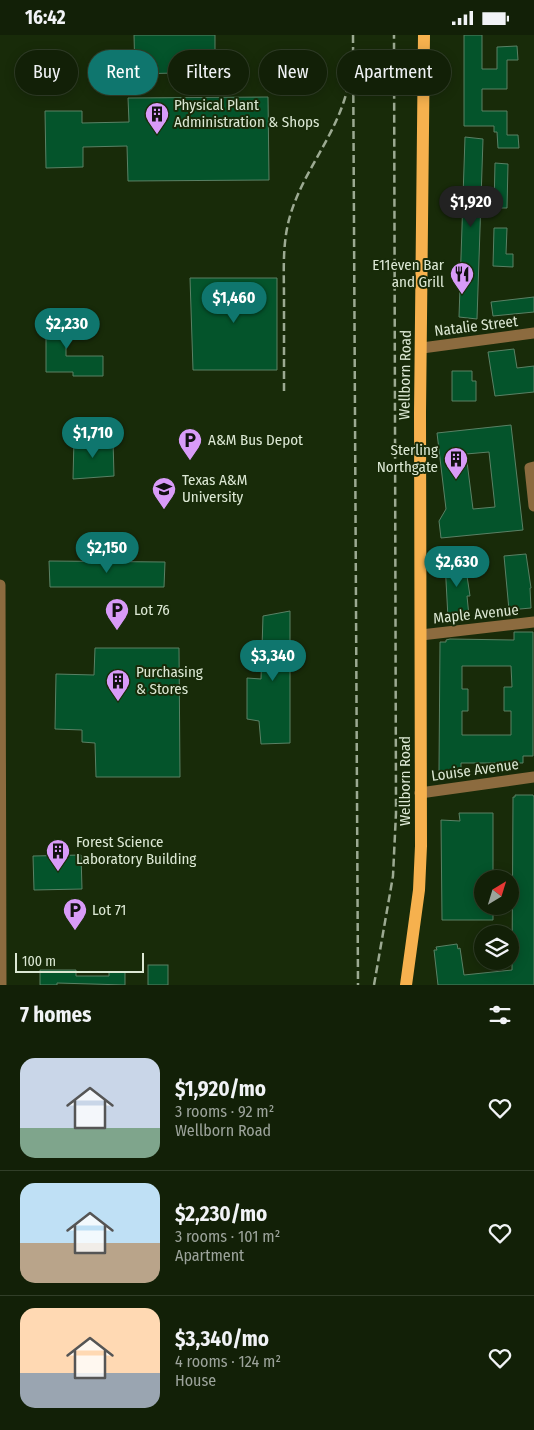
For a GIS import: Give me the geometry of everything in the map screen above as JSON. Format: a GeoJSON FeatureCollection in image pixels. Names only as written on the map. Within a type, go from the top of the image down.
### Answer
{"type":"FeatureCollection","features":[{"type":"Feature","properties":{"kind":"main road","name":"Wellborn Road"},"geometry":{"type":"LineString","coordinates":[[406,985],[419,890],[421,846],[424,35]]}},
{"type":"Feature","properties":{"kind":"street","name":"Natalie Street"},"geometry":{"type":"LineString","coordinates":[[422,348],[534,333]]}},
{"type":"Feature","properties":{"kind":"street"},"geometry":{"type":"LineString","coordinates":[[532,467],[534,506]]}},
{"type":"Feature","properties":{"kind":"street"},"geometry":{"type":"LineString","coordinates":[[0,585],[1,985]]}},
{"type":"Feature","properties":{"kind":"street","name":"Maple Avenue"},"geometry":{"type":"LineString","coordinates":[[421,635],[534,622]]}},
{"type":"Feature","properties":{"kind":"street","name":"Louise Avenue"},"geometry":{"type":"LineString","coordinates":[[420,793],[534,777]]}},
{"type":"Feature","properties":{"kind":"building"},"geometry":{"type":"Polygon","coordinates":[[[134,35],[215,35],[215,50],[168,50],[168,73],[158,73],[158,50],[134,50],[134,35]]]}},
{"type":"Feature","properties":{"kind":"building"},"geometry":{"type":"Polygon","coordinates":[[[464,35],[482,35],[482,69],[497,69],[497,47],[517,46],[518,60],[507,60],[507,89],[482,89],[482,111],[507,111],[507,135],[518,135],[519,148],[498,148],[497,132],[494,132],[494,126],[464,126],[464,35]]]}},
{"type":"Feature","properties":{"kind":"building","name":"Physical Plant Administration & Shops"},"geometry":{"type":"Polygon","coordinates":[[[268,97],[269,180],[128,181],[127,146],[83,147],[83,167],[46,168],[45,111],[82,111],[82,123],[129,122],[128,98],[268,97]]]}},
{"type":"Feature","properties":{"kind":"building"},"geometry":{"type":"Polygon","coordinates":[[[465,137],[483,139],[477,319],[459,317],[465,137]]]}},
{"type":"Feature","properties":{"kind":"building"},"geometry":{"type":"Polygon","coordinates":[[[495,163],[508,164],[507,208],[494,208],[495,163]]]}},
{"type":"Feature","properties":{"kind":"building"},"geometry":{"type":"Polygon","coordinates":[[[494,228],[507,228],[506,254],[513,254],[513,267],[493,266],[494,228]]]}},
{"type":"Feature","properties":{"kind":"building"},"geometry":{"type":"Polygon","coordinates":[[[190,278],[277,278],[277,370],[193,370],[190,278]]]}},
{"type":"Feature","properties":{"kind":"building"},"geometry":{"type":"Polygon","coordinates":[[[534,297],[534,312],[493,316],[491,302],[534,297]]]}},
{"type":"Feature","properties":{"kind":"building"},"geometry":{"type":"Polygon","coordinates":[[[46,310],[66,310],[66,356],[103,356],[103,376],[73,376],[73,372],[46,372],[46,310]]]}},
{"type":"Feature","properties":{"kind":"building"},"geometry":{"type":"Polygon","coordinates":[[[514,349],[517,368],[534,366],[534,392],[495,396],[488,352],[514,349]]]}},
{"type":"Feature","properties":{"kind":"building"},"geometry":{"type":"Polygon","coordinates":[[[452,371],[472,371],[472,381],[476,381],[476,401],[452,401],[452,371]]]}},
{"type":"Feature","properties":{"kind":"building","name":"Sterling Northgate"},"geometry":{"type":"Polygon","coordinates":[[[511,425],[523,530],[441,538],[439,521],[446,509],[437,433],[511,425]],[[489,452],[466,454],[473,509],[495,507],[489,452]]]}},
{"type":"Feature","properties":{"kind":"building"},"geometry":{"type":"Polygon","coordinates":[[[74,439],[113,440],[114,476],[73,479],[74,439]]]}},
{"type":"Feature","properties":{"kind":"building"},"geometry":{"type":"Polygon","coordinates":[[[526,554],[531,588],[531,608],[509,610],[504,556],[526,554]]]}},
{"type":"Feature","properties":{"kind":"building"},"geometry":{"type":"Polygon","coordinates":[[[468,560],[469,575],[467,576],[470,596],[467,596],[469,616],[448,618],[445,562],[468,560]]]}},
{"type":"Feature","properties":{"kind":"building"},"geometry":{"type":"Polygon","coordinates":[[[49,561],[165,562],[164,587],[50,587],[49,561]]]}},
{"type":"Feature","properties":{"kind":"building"},"geometry":{"type":"Polygon","coordinates":[[[290,611],[290,743],[261,744],[259,721],[247,719],[247,678],[261,679],[263,616],[290,611]]]}},
{"type":"Feature","properties":{"kind":"building"},"geometry":{"type":"Polygon","coordinates":[[[514,632],[533,632],[533,756],[523,756],[523,763],[461,763],[461,771],[439,771],[440,642],[446,642],[446,640],[450,639],[514,640],[514,632]],[[462,666],[462,689],[468,689],[468,711],[462,711],[462,735],[511,735],[511,711],[504,711],[504,687],[512,687],[511,666],[462,666]]]}},
{"type":"Feature","properties":{"kind":"building","name":"Purchasing & Stores"},"geometry":{"type":"Polygon","coordinates":[[[95,648],[179,648],[180,777],[96,777],[95,743],[82,742],[82,730],[55,729],[56,674],[94,675],[95,648]]]}},
{"type":"Feature","properties":{"kind":"building"},"geometry":{"type":"Polygon","coordinates":[[[515,795],[533,795],[534,797],[534,985],[438,985],[434,950],[437,950],[436,947],[457,944],[458,949],[460,948],[464,975],[519,970],[519,925],[512,925],[512,915],[519,915],[519,870],[513,870],[513,797],[515,795]]]}},
{"type":"Feature","properties":{"kind":"building"},"geometry":{"type":"Polygon","coordinates":[[[459,813],[493,813],[493,870],[474,870],[474,915],[493,915],[493,920],[442,920],[441,820],[460,821],[459,813]]]}},
{"type":"Feature","properties":{"kind":"building","name":"Forest Science Laboratory Building"},"geometry":{"type":"Polygon","coordinates":[[[81,855],[82,889],[34,890],[33,856],[81,855]]]}},
{"type":"Feature","properties":{"kind":"building"},"geometry":{"type":"Polygon","coordinates":[[[148,965],[168,965],[168,985],[148,985],[148,965]]]}},
{"type":"Feature","properties":{"kind":"building"},"geometry":{"type":"Polygon","coordinates":[[[40,970],[76,970],[76,976],[109,976],[109,972],[125,972],[125,985],[57,983],[57,985],[40,985],[40,970]]]}},
{"type":"Feature","properties":{"kind":"railway"},"geometry":{"type":"LineString","coordinates":[[353,35],[358,985]]}},
{"type":"Feature","properties":{"kind":"railway"},"geometry":{"type":"LineString","coordinates":[[374,985],[393,876],[396,813],[394,35]]}},
{"type":"Feature","properties":{"kind":"railway"},"geometry":{"type":"LineString","coordinates":[[284,391],[284,257],[287,226],[296,199],[338,117],[345,95]]}},
{"type":"Feature","properties":{"kind":"place","name":"Physical Plant Administration & Shops"},"geometry":{"type":"Point","coordinates":[157,135]}},
{"type":"Feature","properties":{"kind":"place","name":"E11even Bar and Grill"},"geometry":{"type":"Point","coordinates":[462,295]}},
{"type":"Feature","properties":{"kind":"place","name":"A&M Bus Depot"},"geometry":{"type":"Point","coordinates":[190,461]}},
{"type":"Feature","properties":{"kind":"place","name":"Sterling Northgate"},"geometry":{"type":"Point","coordinates":[456,480]}},
{"type":"Feature","properties":{"kind":"place","name":"Texas A&M University"},"geometry":{"type":"Point","coordinates":[164,510]}},
{"type":"Feature","properties":{"kind":"place","name":"Lot 76"},"geometry":{"type":"Point","coordinates":[117,631]}},
{"type":"Feature","properties":{"kind":"place","name":"Purchasing & Stores"},"geometry":{"type":"Point","coordinates":[118,702]}},
{"type":"Feature","properties":{"kind":"place","name":"Forest Science Laboratory Building"},"geometry":{"type":"Point","coordinates":[58,872]}},
{"type":"Feature","properties":{"kind":"place","name":"Lot 71"},"geometry":{"type":"Point","coordinates":[75,931]}}]}
